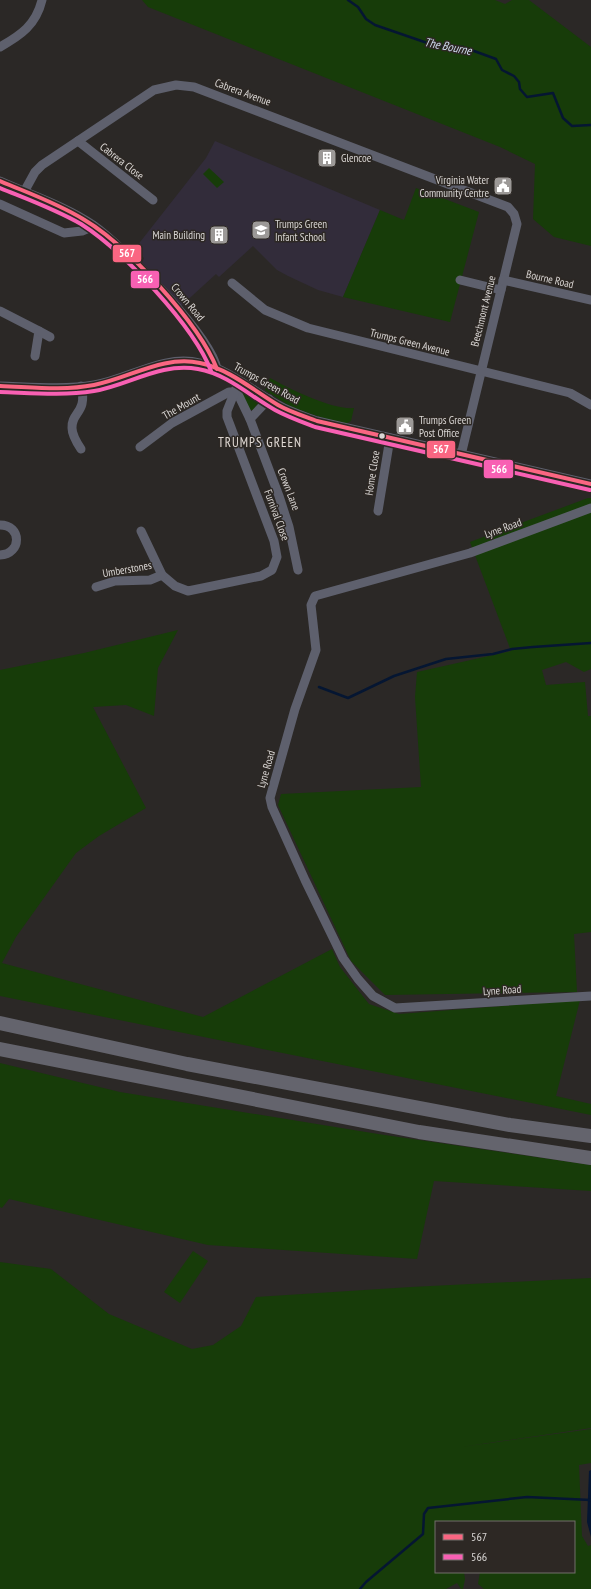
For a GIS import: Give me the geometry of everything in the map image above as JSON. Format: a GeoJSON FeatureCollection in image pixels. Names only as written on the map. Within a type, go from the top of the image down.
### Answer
{"type":"FeatureCollection","features":[{"type":"Feature","properties":{"kind":"highway"},"geometry":{"type":"LineString","coordinates":[[0,1023],[187,1064],[510,1125],[591,1136]]}},
{"type":"Feature","properties":{"kind":"highway"},"geometry":{"type":"LineString","coordinates":[[0,1049],[419,1132],[591,1158]]}},
{"type":"Feature","properties":{"kind":"street"},"geometry":{"type":"LineString","coordinates":[[0,47],[20,35],[30,26],[38,13],[42,0]]}},
{"type":"Feature","properties":{"kind":"street","name":"Cabrera Avenue"},"geometry":{"type":"LineString","coordinates":[[24,192],[39,168],[154,90],[170,86],[185,85],[266,114],[477,195]]}},
{"type":"Feature","properties":{"kind":"street","name":"Cabrera Close"},"geometry":{"type":"LineString","coordinates":[[78,141],[153,200]]}},
{"type":"Feature","properties":{"kind":"street","name":"Crown Road"},"geometry":{"type":"LineString","coordinates":[[0,181],[76,214],[114,242],[157,284],[209,346],[216,361],[217,368]]}},
{"type":"Feature","properties":{"kind":"street","name":"Beechmont Avenue"},"geometry":{"type":"LineString","coordinates":[[461,455],[517,224],[516,218],[508,208],[477,195]]}},
{"type":"Feature","properties":{"kind":"street"},"geometry":{"type":"LineString","coordinates":[[0,204],[64,233],[82,231],[94,226]]}},
{"type":"Feature","properties":{"kind":"street"},"geometry":{"type":"LineString","coordinates":[[460,280],[501,290]]}},
{"type":"Feature","properties":{"kind":"street","name":"Bourne Road"},"geometry":{"type":"LineString","coordinates":[[503,280],[591,300]]}},
{"type":"Feature","properties":{"kind":"street","name":"Trumps Green Avenue"},"geometry":{"type":"LineString","coordinates":[[232,283],[265,310],[308,328],[480,372],[570,393],[591,405]]}},
{"type":"Feature","properties":{"kind":"street"},"geometry":{"type":"LineString","coordinates":[[2,312],[50,337]]}},
{"type":"Feature","properties":{"kind":"street"},"geometry":{"type":"LineString","coordinates":[[35,356],[39,331]]}},
{"type":"Feature","properties":{"kind":"street","name":"Trumps Green Road"},"geometry":{"type":"LineString","coordinates":[[0,386],[42,388],[105,383],[147,368],[171,362],[188,361],[217,368],[290,411],[317,421],[591,484]]}},
{"type":"Feature","properties":{"kind":"street","name":"Furnival Close"},"geometry":{"type":"LineString","coordinates":[[141,531],[162,575],[175,586],[188,591],[261,576],[272,570],[276,550],[274,541],[227,417],[227,411],[239,381]]}},
{"type":"Feature","properties":{"kind":"street"},"geometry":{"type":"LineString","coordinates":[[80,449],[72,429],[73,420],[83,404],[81,386]]}},
{"type":"Feature","properties":{"kind":"street","name":"Crown Lane"},"geometry":{"type":"LineString","coordinates":[[235,391],[238,394],[250,419],[287,518],[298,570]]}},
{"type":"Feature","properties":{"kind":"street","name":"The Mount"},"geometry":{"type":"LineString","coordinates":[[140,447],[172,424],[229,392],[235,391]]}},
{"type":"Feature","properties":{"kind":"street"},"geometry":{"type":"LineString","coordinates":[[250,419],[269,399]]}},
{"type":"Feature","properties":{"kind":"street","name":"Home Close"},"geometry":{"type":"LineString","coordinates":[[378,511],[390,438]]}},
{"type":"Feature","properties":{"kind":"street","name":"Lyne Road"},"geometry":{"type":"LineString","coordinates":[[591,508],[470,553],[315,596],[312,605],[316,650],[296,709],[270,798],[272,807],[305,880],[343,958],[358,979],[373,996],[395,1008],[591,996]]}},
{"type":"Feature","properties":{"kind":"street"},"geometry":{"type":"LineString","coordinates":[[0,524],[14,530],[17,540],[10,552],[0,555]]}},
{"type":"Feature","properties":{"kind":"street","name":"Umberstones"},"geometry":{"type":"LineString","coordinates":[[96,587],[116,581],[150,580],[162,575]]}},
{"type":"Feature","properties":{"kind":"shaded area","name":"Trumps Green Infant School"},"geometry":{"type":"Polygon","coordinates":[[[215,141],[380,210],[343,297],[318,290],[277,270],[253,246],[219,277],[216,274],[181,306],[142,263],[144,258],[140,254],[136,255],[133,251],[206,158],[215,141]]]}},
{"type":"Feature","properties":{"kind":"green space"},"geometry":{"type":"Polygon","coordinates":[[[142,0],[495,0],[505,4],[512,0],[529,0],[591,47],[591,246],[554,237],[533,219],[535,164],[500,147],[148,7],[142,0]]]}},
{"type":"Feature","properties":{"kind":"green space"},"geometry":{"type":"Polygon","coordinates":[[[209,168],[224,182],[217,188],[203,174],[209,168]]]}},
{"type":"Feature","properties":{"kind":"green space"},"geometry":{"type":"Polygon","coordinates":[[[416,188],[479,212],[450,322],[343,297],[380,210],[404,220],[416,188]]]}},
{"type":"Feature","properties":{"kind":"green space"},"geometry":{"type":"Polygon","coordinates":[[[270,378],[311,398],[334,406],[354,408],[351,421],[344,425],[291,407],[265,390],[270,378]]]}},
{"type":"Feature","properties":{"kind":"green space"},"geometry":{"type":"Polygon","coordinates":[[[240,389],[245,389],[261,399],[253,410],[250,410],[240,389]]]}},
{"type":"Feature","properties":{"kind":"green space"},"geometry":{"type":"Polygon","coordinates":[[[591,498],[591,669],[584,672],[566,662],[542,670],[546,685],[585,682],[588,716],[591,716],[591,932],[574,934],[577,992],[385,995],[351,961],[278,805],[281,794],[421,787],[415,697],[417,672],[511,651],[470,542],[591,498]]]}},
{"type":"Feature","properties":{"kind":"green space"},"geometry":{"type":"Polygon","coordinates":[[[178,630],[158,668],[154,716],[126,705],[93,707],[146,808],[99,836],[76,853],[16,937],[2,963],[203,1017],[332,949],[340,967],[369,1004],[399,1014],[580,1000],[556,1096],[591,1104],[591,1115],[0,996],[0,670],[84,653],[178,630]]]}},
{"type":"Feature","properties":{"kind":"green space"},"geometry":{"type":"Polygon","coordinates":[[[0,1063],[120,1092],[378,1134],[591,1165],[591,1191],[434,1181],[417,1259],[208,1245],[9,1199],[2,1208],[0,1207],[0,1063]]]}},
{"type":"Feature","properties":{"kind":"green space"},"geometry":{"type":"Polygon","coordinates":[[[193,1251],[208,1261],[180,1303],[164,1292],[193,1251]]]}},
{"type":"Feature","properties":{"kind":"green space"},"geometry":{"type":"Polygon","coordinates":[[[0,1262],[51,1269],[109,1314],[192,1349],[213,1345],[241,1326],[256,1297],[411,1287],[591,1278],[591,1428],[461,1447],[591,1429],[591,1463],[579,1465],[582,1536],[588,1546],[591,1545],[591,1589],[484,1589],[478,1584],[480,1573],[575,1573],[575,1521],[435,1521],[435,1573],[464,1573],[465,1579],[463,1589],[461,1589],[457,1583],[446,1589],[0,1589],[0,1262]]]}},
{"type":"Feature","properties":{"kind":"water"},"geometry":{"type":"Polygon","coordinates":[[[591,1470],[591,1537],[587,1522],[589,1471],[591,1470]]]}},
{"type":"Feature","properties":{"kind":"waterway","name":"The Bourne"},"geometry":{"type":"LineString","coordinates":[[348,0],[358,7],[366,19],[375,25],[436,46],[463,47],[496,59],[502,70],[514,76],[519,82],[520,89],[527,97],[553,93],[563,118],[572,126],[591,125]]}},
{"type":"Feature","properties":{"kind":"waterway"},"geometry":{"type":"LineString","coordinates":[[319,687],[348,698],[394,676],[446,659],[493,654],[512,649],[591,643]]}},
{"type":"Feature","properties":{"kind":"waterway"},"geometry":{"type":"LineString","coordinates":[[360,1589],[366,1582],[423,1534],[424,1514],[428,1508],[527,1497],[591,1500]]}},
{"type":"Feature","properties":{"kind":"transit line","name":"567"},"geometry":{"type":"LineString","coordinates":[[0,181],[42,198],[73,213],[100,231],[120,247],[140,265],[178,308],[208,350],[217,369]]}},
{"type":"Feature","properties":{"kind":"transit line","name":"566"},"geometry":{"type":"LineString","coordinates":[[0,188],[41,204],[81,224],[98,236],[136,270],[155,290],[189,333],[202,353],[211,371]]}},
{"type":"Feature","properties":{"kind":"transit line","name":"567"},"geometry":{"type":"LineString","coordinates":[[0,386],[47,388],[82,387],[107,382],[147,368],[173,362],[186,361],[200,363],[221,370],[292,412],[317,421],[591,484]]}},
{"type":"Feature","properties":{"kind":"transit line","name":"566"},"geometry":{"type":"LineString","coordinates":[[0,392],[47,394],[82,393],[107,388],[158,371],[184,368],[198,369],[229,380],[275,410],[315,427],[590,490]]}},
{"type":"Feature","properties":{"kind":"place","name":"Glencoe"},"geometry":{"type":"Point","coordinates":[327,158]}},
{"type":"Feature","properties":{"kind":"place","name":"Virginia Water Community Centre"},"geometry":{"type":"Point","coordinates":[503,186]}},
{"type":"Feature","properties":{"kind":"place","name":"Trumps Green Infant School"},"geometry":{"type":"Point","coordinates":[261,230]}},
{"type":"Feature","properties":{"kind":"place","name":"Main Building"},"geometry":{"type":"Point","coordinates":[219,235]}},
{"type":"Feature","properties":{"kind":"place","name":"Trumps Green Post Office"},"geometry":{"type":"Point","coordinates":[405,426]}},
{"type":"Feature","properties":{"kind":"district","name":"TRUMPS GREEN"},"geometry":{"type":"Point","coordinates":[260,442]}}]}
